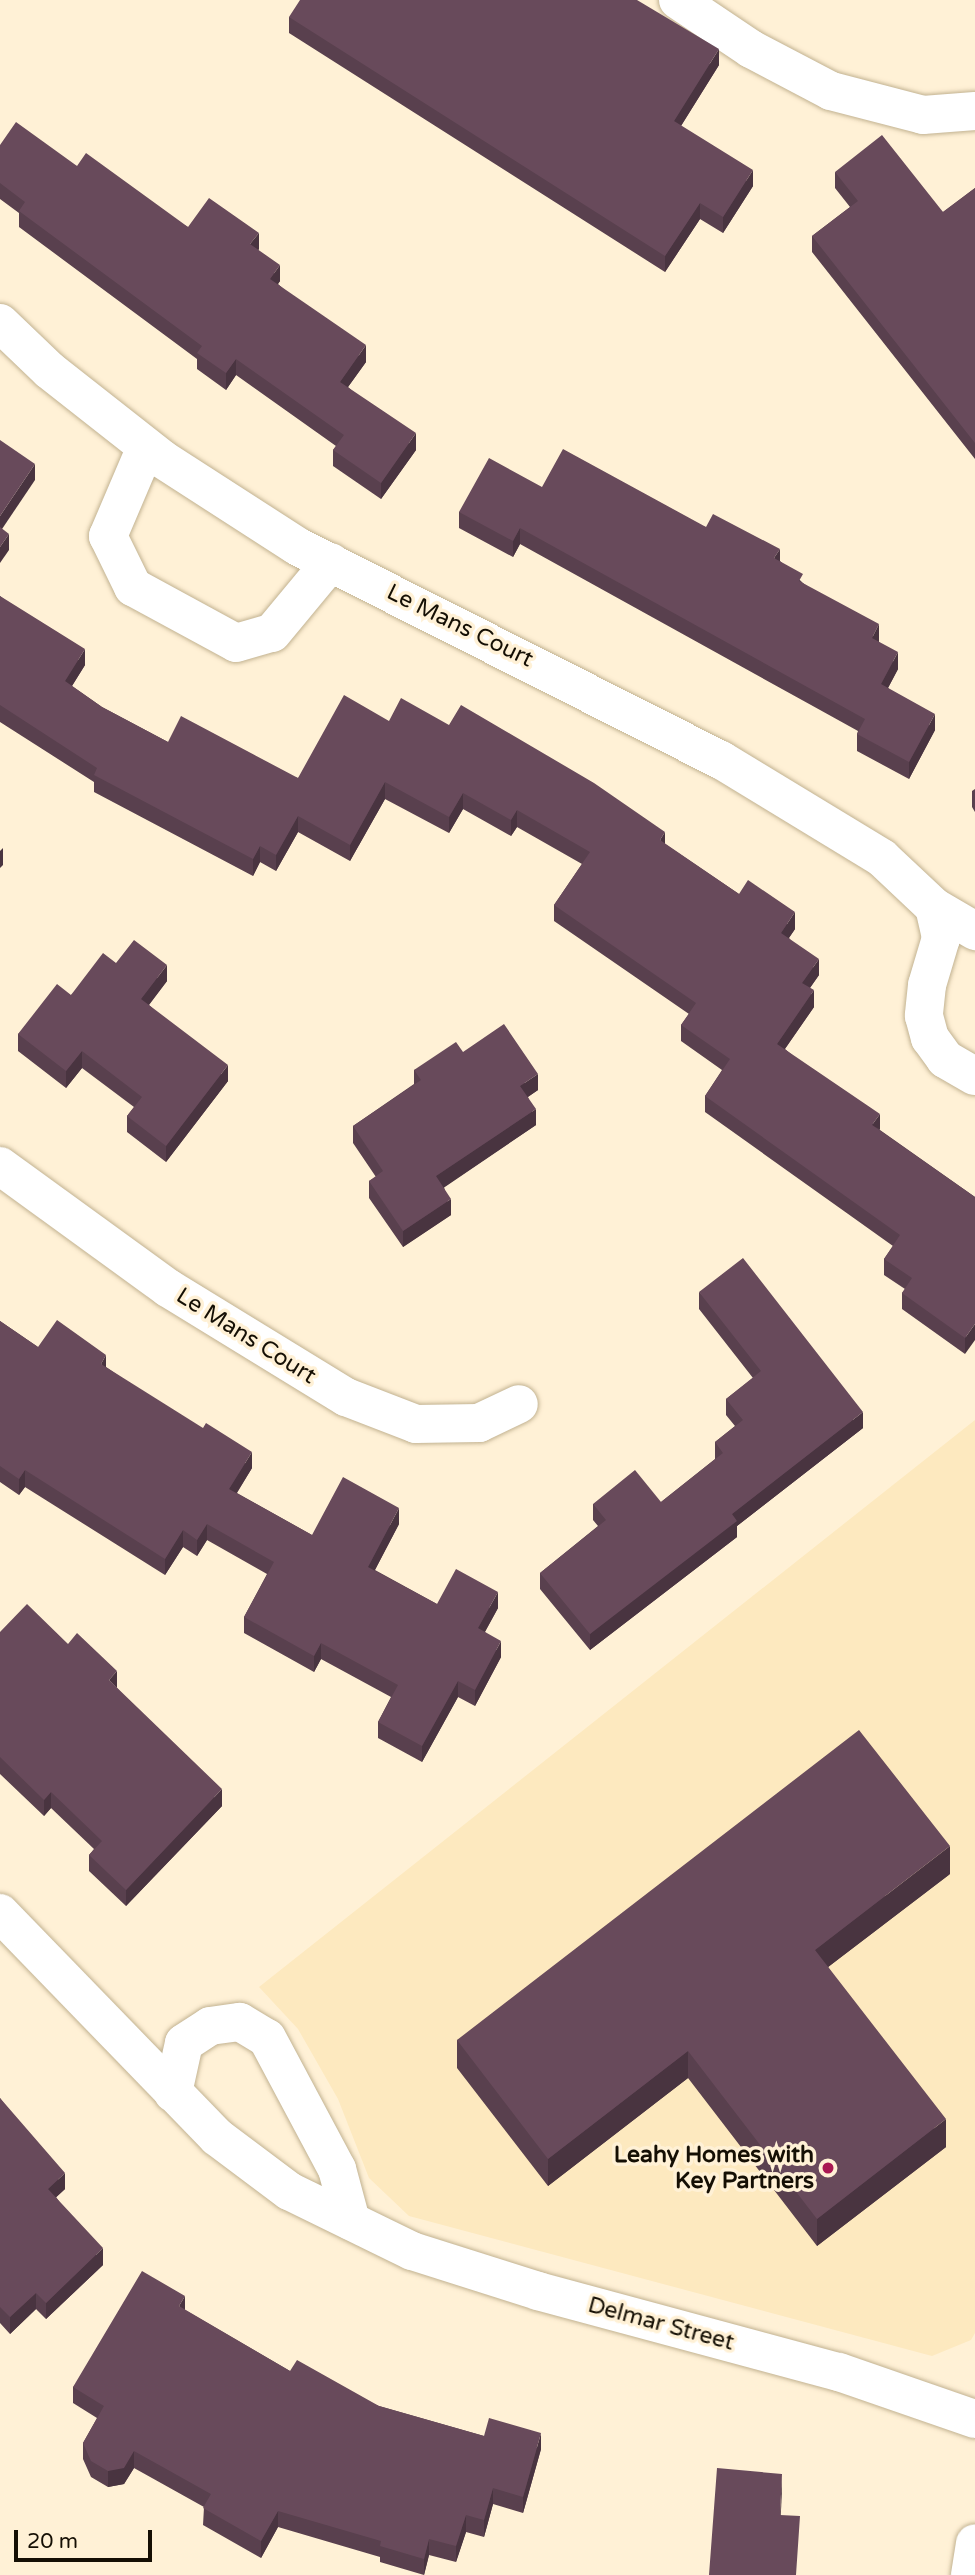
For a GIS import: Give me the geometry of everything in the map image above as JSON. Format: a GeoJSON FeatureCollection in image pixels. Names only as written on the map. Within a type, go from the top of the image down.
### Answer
{"type":"FeatureCollection","features":[{"type":"Feature","properties":{"kind":"street"},"geometry":{"type":"LineString","coordinates":[[678,0],[751,49],[831,91],[923,115],[975,111]]}},
{"type":"Feature","properties":{"kind":"street","name":"Le Mans Court"},"geometry":{"type":"LineString","coordinates":[[0,323],[49,370],[146,447],[297,546],[721,760],[882,858],[934,907],[975,931]]}},
{"type":"Feature","properties":{"kind":"street"},"geometry":{"type":"LineString","coordinates":[[146,447],[108,536],[133,587],[236,643],[272,633],[331,562]]}},
{"type":"Feature","properties":{"kind":"street"},"geometry":{"type":"LineString","coordinates":[[934,907],[941,938],[927,985],[924,1016],[930,1038],[944,1059],[975,1076]]}},
{"type":"Feature","properties":{"kind":"street","name":"Le Mans Court"},"geometry":{"type":"LineString","coordinates":[[0,1166],[168,1288],[346,1396],[416,1424],[479,1423],[519,1404]]}},
{"type":"Feature","properties":{"kind":"street","name":"Delmar Street"},"geometry":{"type":"LineString","coordinates":[[0,1913],[96,2015],[218,2137],[289,2191],[412,2251],[525,2287],[839,2372],[975,2419]]}},
{"type":"Feature","properties":{"kind":"street"},"geometry":{"type":"LineString","coordinates":[[173,2093],[184,2043],[210,2026],[240,2022],[267,2038],[337,2169],[351,2221]]}},
{"type":"Feature","properties":{"kind":"street"},"geometry":{"type":"LineString","coordinates":[[970,2575],[975,2543]]}},
{"type":"Feature","properties":{"kind":"shaded area"},"geometry":{"type":"Polygon","coordinates":[[[975,1420],[975,2333],[971,2340],[932,2356],[409,2216],[369,2178],[338,2099],[298,2029],[259,1987],[975,1420]]]}},
{"type":"Feature","properties":{"kind":"building"},"geometry":{"type":"Polygon","coordinates":[[[300,0],[637,0],[719,49],[674,121],[753,170],[723,217],[700,203],[665,256],[289,17],[300,0]]]}},
{"type":"Feature","properties":{"kind":"building"},"geometry":{"type":"Polygon","coordinates":[[[16,122],[77,166],[86,153],[188,227],[209,198],[259,233],[250,244],[280,265],[270,279],[366,345],[340,382],[416,433],[381,483],[333,450],[344,435],[236,359],[226,373],[197,353],[202,346],[19,211],[25,202],[0,183],[0,145],[16,122]]]}},
{"type":"Feature","properties":{"kind":"building"},"geometry":{"type":"Polygon","coordinates":[[[882,135],[943,212],[975,188],[975,443],[812,236],[858,201],[835,172],[882,135]]]}},
{"type":"Feature","properties":{"kind":"building"},"geometry":{"type":"Polygon","coordinates":[[[0,440],[35,464],[0,516],[0,440]]]}},
{"type":"Feature","properties":{"kind":"building"},"geometry":{"type":"Polygon","coordinates":[[[563,449],[706,527],[713,514],[780,549],[774,558],[803,574],[799,581],[879,624],[872,638],[898,652],[881,684],[935,714],[909,762],[857,734],[865,719],[520,528],[513,541],[459,512],[489,458],[542,487],[563,449]]]}},
{"type":"Feature","properties":{"kind":"building"},"geometry":{"type":"Polygon","coordinates":[[[0,527],[9,534],[0,547],[0,527]]]}},
{"type":"Feature","properties":{"kind":"building"},"geometry":{"type":"Polygon","coordinates":[[[0,596],[85,649],[65,681],[102,707],[168,742],[181,716],[298,778],[344,695],[389,721],[401,698],[449,725],[461,705],[594,783],[665,832],[660,840],[739,894],[748,880],[795,912],[781,933],[819,959],[802,983],[814,990],[777,1044],[880,1114],[872,1125],[975,1197],[975,1324],[965,1338],[902,1293],[912,1278],[884,1259],[900,1235],[705,1096],[730,1059],[681,1025],[696,1003],[554,905],[590,852],[517,810],[511,820],[463,793],[449,817],[385,782],[350,845],[298,816],[276,855],[260,846],[253,859],[94,775],[97,768],[0,705],[0,596]]]}},
{"type":"Feature","properties":{"kind":"building"},"geometry":{"type":"Polygon","coordinates":[[[134,940],[167,965],[141,999],[228,1065],[166,1146],[127,1116],[142,1097],[82,1051],[66,1071],[18,1034],[57,984],[71,995],[103,953],[116,963],[134,940]]]}},
{"type":"Feature","properties":{"kind":"building"},"geometry":{"type":"Polygon","coordinates":[[[504,1024],[538,1074],[520,1086],[536,1109],[436,1176],[451,1199],[403,1231],[369,1181],[383,1171],[353,1126],[421,1080],[414,1070],[456,1042],[463,1052],[504,1024]]]}},
{"type":"Feature","properties":{"kind":"building"},"geometry":{"type":"Polygon","coordinates":[[[743,1258],[863,1412],[732,1514],[737,1521],[590,1634],[540,1573],[606,1520],[593,1504],[635,1470],[661,1502],[723,1453],[715,1442],[743,1420],[726,1399],[761,1371],[699,1292],[743,1258]]]}},
{"type":"Feature","properties":{"kind":"building"},"geometry":{"type":"Polygon","coordinates":[[[57,1320],[106,1355],[101,1364],[203,1428],[206,1423],[252,1452],[229,1489],[312,1535],[343,1477],[399,1508],[368,1567],[437,1604],[456,1569],[498,1592],[478,1628],[501,1641],[475,1690],[458,1681],[422,1746],[378,1722],[398,1685],[321,1643],[314,1656],[244,1617],[274,1562],[207,1524],[197,1540],[183,1530],[165,1559],[25,1470],[19,1479],[0,1466],[0,1321],[38,1347],[57,1320]]]}},
{"type":"Feature","properties":{"kind":"building"},"geometry":{"type":"Polygon","coordinates":[[[27,1604],[68,1644],[77,1633],[117,1671],[109,1680],[222,1789],[126,1890],[89,1855],[102,1841],[51,1792],[44,1800],[0,1757],[0,1632],[27,1604]]]}},
{"type":"Feature","properties":{"kind":"building"},"geometry":{"type":"Polygon","coordinates":[[[859,1730],[950,1846],[815,1950],[946,2119],[817,2219],[688,2051],[548,2159],[457,2040],[859,1730]]]}},
{"type":"Feature","properties":{"kind":"building"},"geometry":{"type":"Polygon","coordinates":[[[0,2098],[65,2173],[48,2189],[103,2248],[46,2303],[36,2293],[10,2317],[0,2307],[0,2098]]]}},
{"type":"Feature","properties":{"kind":"building"},"geometry":{"type":"Polygon","coordinates":[[[142,2271],[185,2296],[179,2306],[290,2371],[297,2360],[379,2406],[484,2436],[489,2418],[541,2433],[523,2497],[493,2488],[484,2520],[466,2515],[456,2546],[429,2539],[424,2559],[380,2546],[381,2541],[278,2511],[261,2541],[203,2508],[211,2494],[134,2451],[124,2468],[108,2471],[91,2461],[83,2443],[104,2406],[73,2387],[142,2271]]]}},
{"type":"Feature","properties":{"kind":"building"},"geometry":{"type":"Polygon","coordinates":[[[717,2468],[782,2474],[780,2515],[800,2516],[796,2575],[709,2575],[717,2468]]]}},
{"type":"Feature","properties":{"kind":"place","name":"Leahy Homes with Key Partners"},"geometry":{"type":"Point","coordinates":[828,2168]}}]}
